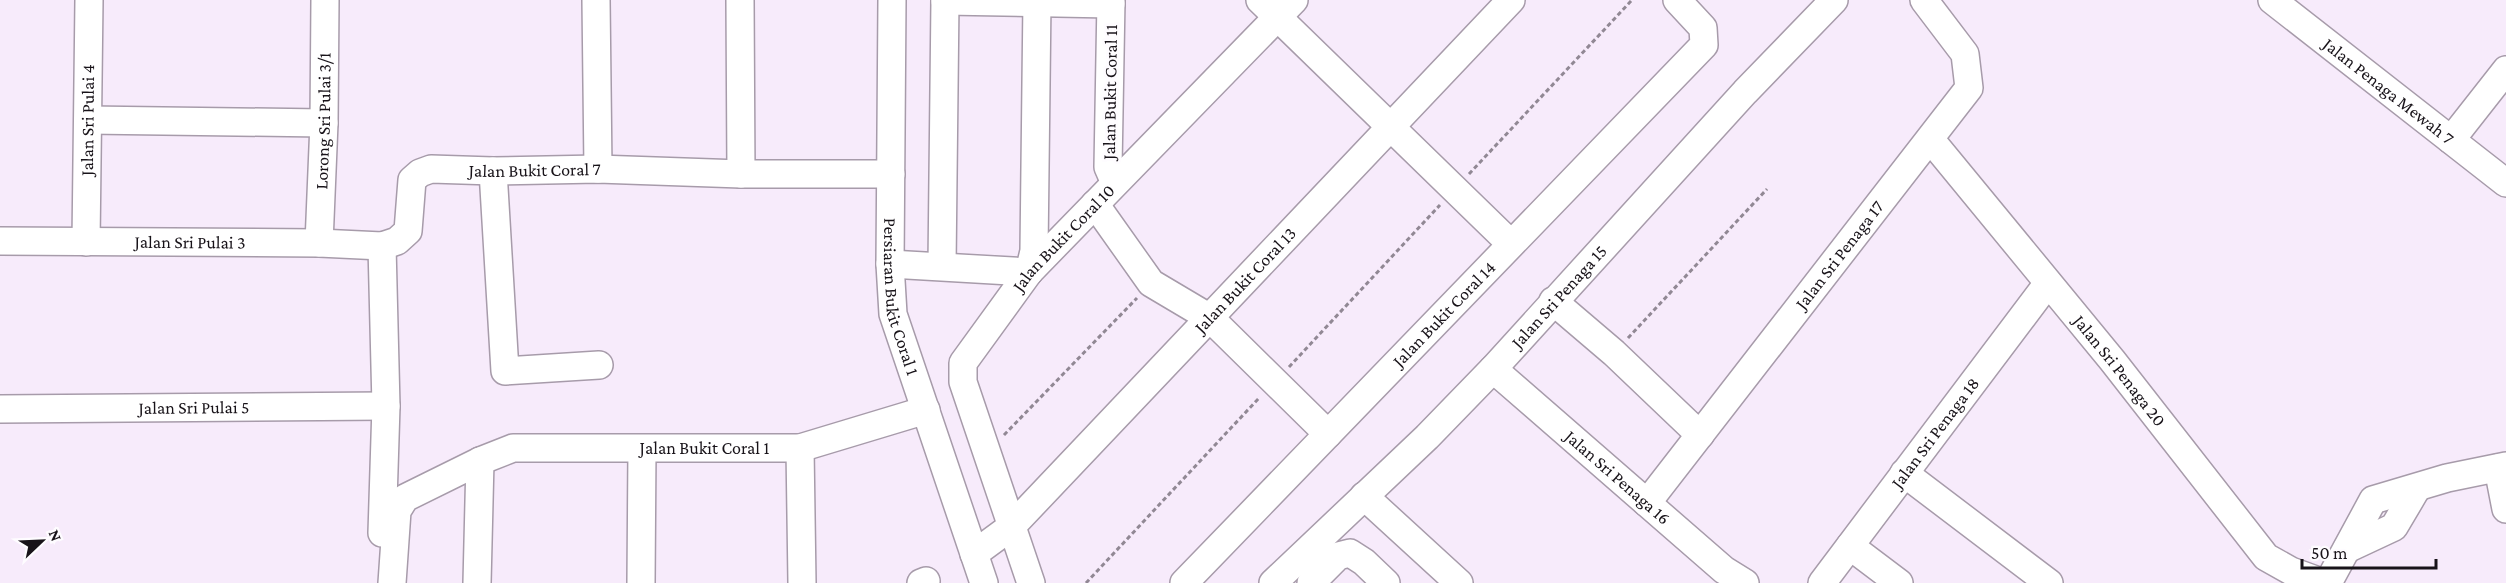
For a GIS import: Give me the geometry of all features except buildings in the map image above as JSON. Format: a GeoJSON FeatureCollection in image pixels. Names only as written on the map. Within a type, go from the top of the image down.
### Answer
{"type":"FeatureCollection","features":[{"type":"Feature","properties":{"kind":"street","name":"Jalan Sri Pulai 4"},"geometry":{"type":"LineString","coordinates":[[86,242],[89,0]]}},
{"type":"Feature","properties":{"kind":"street","name":"Lorong Sri Pulai 3/1"},"geometry":{"type":"LineString","coordinates":[[319,243],[324,123],[325,0]]}},
{"type":"Feature","properties":{"kind":"street"},"geometry":{"type":"LineString","coordinates":[[596,0],[598,169]]}},
{"type":"Feature","properties":{"kind":"street"},"geometry":{"type":"LineString","coordinates":[[740,0],[741,174]]}},
{"type":"Feature","properties":{"kind":"street","name":"Persiaran Bukit Coral 1"},"geometry":{"type":"LineString","coordinates":[[892,0],[890,264],[893,314],[984,583]]}},
{"type":"Feature","properties":{"kind":"street","name":"Jalan Bukit Coral 13"},"geometry":{"type":"LineString","coordinates":[[974,554],[1012,526],[1511,0]]}},
{"type":"Feature","properties":{"kind":"street","name":"Jalan Bukit Coral 14"},"geometry":{"type":"LineString","coordinates":[[1184,583],[1704,45],[1703,28],[1677,0]]}},
{"type":"Feature","properties":{"kind":"street","name":"Jalan Sri Penaga 15"},"geometry":{"type":"LineString","coordinates":[[1273,583],[1427,437],[1493,369],[1745,92],[1834,0]]}},
{"type":"Feature","properties":{"kind":"street","name":"Jalan Sri Penaga 17"},"geometry":{"type":"LineString","coordinates":[[1647,503],[1969,88],[1965,54],[1924,0]]}},
{"type":"Feature","properties":{"kind":"street"},"geometry":{"type":"LineString","coordinates":[[942,266],[945,1],[1111,2]]}},
{"type":"Feature","properties":{"kind":"street"},"geometry":{"type":"LineString","coordinates":[[890,264],[1029,272],[1034,251],[1037,1]]}},
{"type":"Feature","properties":{"kind":"street","name":"Jalan Penaga Mewah 7"},"geometry":{"type":"LineString","coordinates":[[2276,1],[2506,183]]}},
{"type":"Feature","properties":{"kind":"street","name":"Jalan Bukit Coral 11"},"geometry":{"type":"LineString","coordinates":[[1111,2],[1108,167],[1115,183]]}},
{"type":"Feature","properties":{"kind":"street"},"geometry":{"type":"LineString","coordinates":[[1277,6],[1390,127],[1511,244]]}},
{"type":"Feature","properties":{"kind":"street","name":"Jalan Bukit Coral 10"},"geometry":{"type":"LineString","coordinates":[[1012,526],[963,382],[963,363],[1029,272],[1115,183],[1277,6]]}},
{"type":"Feature","properties":{"kind":"street"},"geometry":{"type":"LineString","coordinates":[[2451,140],[2506,70]]}},
{"type":"Feature","properties":{"kind":"street"},"geometry":{"type":"LineString","coordinates":[[88,120],[324,123]]}},
{"type":"Feature","properties":{"kind":"street","name":"Jalan Sri Penaga 20"},"geometry":{"type":"LineString","coordinates":[[1930,140],[2048,283],[2266,557],[2290,571],[2326,583]]}},
{"type":"Feature","properties":{"kind":"street","name":"Jalan Bukit Coral 7"},"geometry":{"type":"LineString","coordinates":[[382,246],[397,241],[408,231],[412,180],[420,173],[431,169],[493,171],[598,169],[741,174],[891,174]]}},
{"type":"Feature","properties":{"kind":"street"},"geometry":{"type":"LineString","coordinates":[[493,171],[505,371],[599,365]]}},
{"type":"Feature","properties":{"kind":"street"},"geometry":{"type":"LineString","coordinates":[[1095,204],[1151,283],[1210,318],[1328,434]]}},
{"type":"Feature","properties":{"kind":"street","name":"Jalan Sri Pulai 3"},"geometry":{"type":"LineString","coordinates":[[0,241],[319,243],[382,246]]}},
{"type":"Feature","properties":{"kind":"street"},"geometry":{"type":"LineString","coordinates":[[381,583],[386,406],[382,246]]}},
{"type":"Feature","properties":{"kind":"street","name":"Jalan Sri Penaga 18"},"geometry":{"type":"LineString","coordinates":[[1822,583],[2048,283]]}},
{"type":"Feature","properties":{"kind":"street"},"geometry":{"type":"LineString","coordinates":[[1553,301],[1614,352],[1700,435]]}},
{"type":"Feature","properties":{"kind":"street","name":"Jalan Sri Penaga 16"},"geometry":{"type":"LineString","coordinates":[[1493,369],[1724,570],[1745,583]]}},
{"type":"Feature","properties":{"kind":"street","name":"Jalan Sri Pulai 5"},"geometry":{"type":"LineString","coordinates":[[0,409],[386,406]]}},
{"type":"Feature","properties":{"kind":"street","name":"Jalan Bukit Coral 1"},"geometry":{"type":"LineString","coordinates":[[392,583],[397,511],[405,498],[480,461],[513,448],[800,448],[926,410]]}},
{"type":"Feature","properties":{"kind":"street"},"geometry":{"type":"LineString","coordinates":[[800,448],[802,583]]}},
{"type":"Feature","properties":{"kind":"street"},"geometry":{"type":"LineString","coordinates":[[641,583],[642,449]]}},
{"type":"Feature","properties":{"kind":"street"},"geometry":{"type":"LineString","coordinates":[[477,583],[480,461]]}},
{"type":"Feature","properties":{"kind":"street"},"geometry":{"type":"LineString","coordinates":[[2326,583],[2347,549],[2394,527],[2417,488],[2502,467],[2506,509]]}},
{"type":"Feature","properties":{"kind":"street"},"geometry":{"type":"LineString","coordinates":[[1904,473],[2049,583]]}},
{"type":"Feature","properties":{"kind":"street"},"geometry":{"type":"LineString","coordinates":[[1364,496],[1459,583]]}},
{"type":"Feature","properties":{"kind":"street"},"geometry":{"type":"LineString","coordinates":[[1012,526],[1031,583]]}},
{"type":"Feature","properties":{"kind":"street"},"geometry":{"type":"LineString","coordinates":[[1850,546],[1899,583]]}},
{"type":"Feature","properties":{"kind":"street"},"geometry":{"type":"LineString","coordinates":[[1311,583],[1338,556],[1350,553],[1364,562],[1386,583]]}},
{"type":"Feature","properties":{"kind":"path"},"geometry":{"type":"LineString","coordinates":[[1086,583],[1632,0]]}},
{"type":"Feature","properties":{"kind":"path"},"geometry":{"type":"LineString","coordinates":[[1614,352],[1767,189]]}},
{"type":"Feature","properties":{"kind":"path"},"geometry":{"type":"LineString","coordinates":[[987,452],[1151,283]]}}]}
